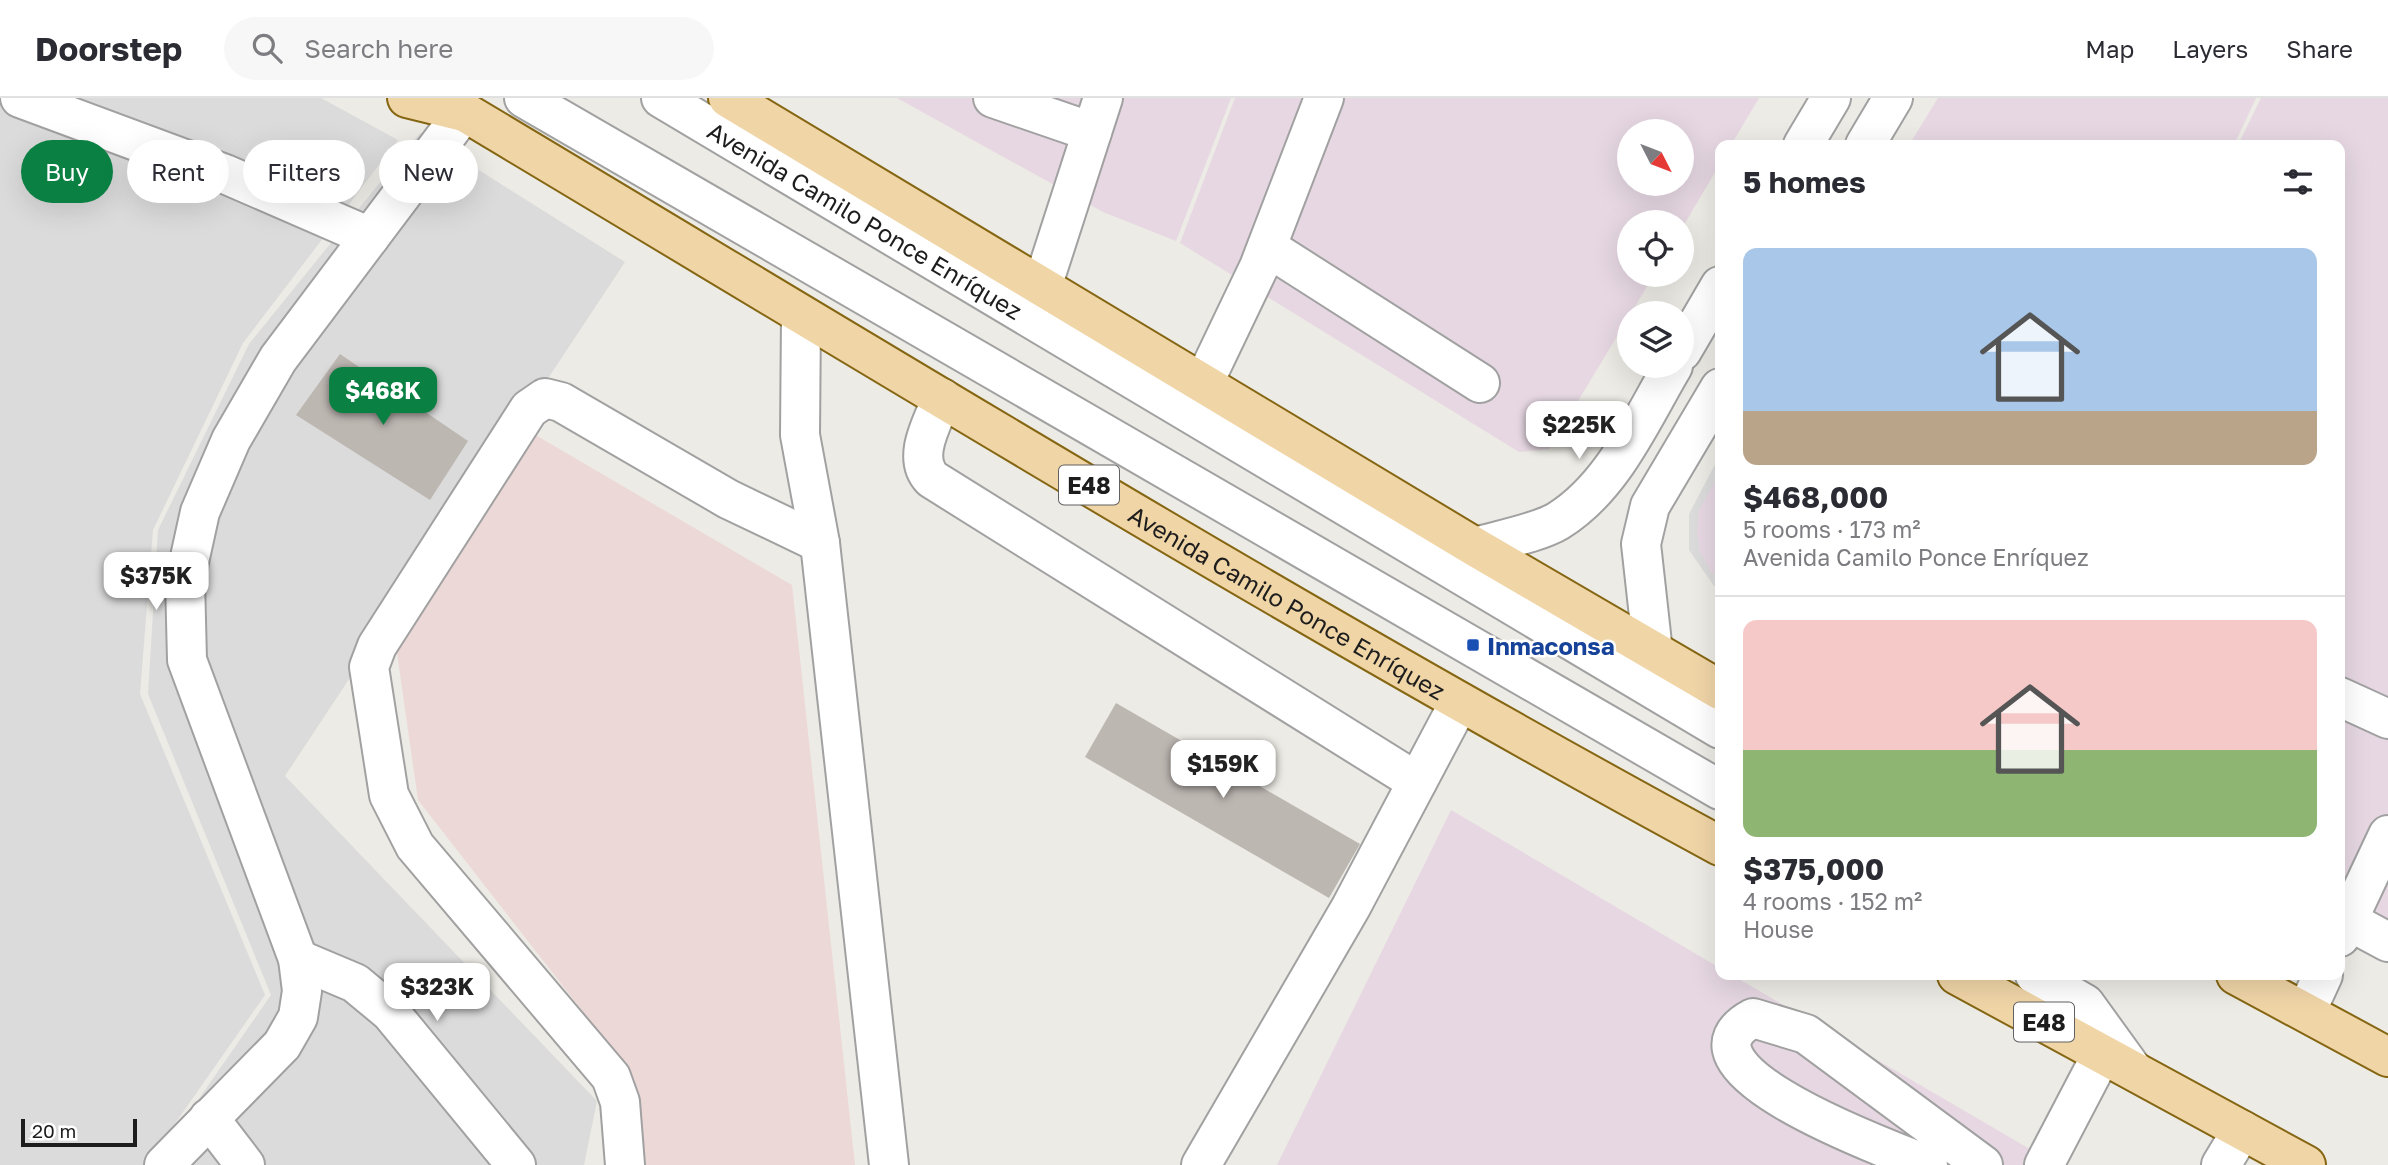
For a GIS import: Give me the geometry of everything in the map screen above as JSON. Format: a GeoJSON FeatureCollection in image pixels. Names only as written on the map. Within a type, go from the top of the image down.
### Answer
{"type":"FeatureCollection","features":[{"type":"Feature","properties":{"kind":"main road","name":"Avenida Camilo Ponce Enríquez"},"geometry":{"type":"LineString","coordinates":[[407,98],[453,105],[801,316],[1458,703],[1715,843]]}},
{"type":"Feature","properties":{"kind":"main road","name":"Avenida Camilo Ponce Enríquez"},"geometry":{"type":"LineString","coordinates":[[728,98],[1475,547],[1715,687]]}},
{"type":"Feature","properties":{"kind":"main road","name":"E48"},"geometry":{"type":"LineString","coordinates":[[1966,980],[2306,1165]]}},
{"type":"Feature","properties":{"kind":"main road"},"geometry":{"type":"LineString","coordinates":[[2245,980],[2388,1057]]}},
{"type":"Feature","properties":{"kind":"street"},"geometry":{"type":"LineString","coordinates":[[20,98],[225,174],[370,237]]}},
{"type":"Feature","properties":{"kind":"street"},"geometry":{"type":"LineString","coordinates":[[523,98],[1715,787]]}},
{"type":"Feature","properties":{"kind":"street","name":"Avenida Camilo Ponce Enríquez"},"geometry":{"type":"LineString","coordinates":[[661,98],[1715,726]]}},
{"type":"Feature","properties":{"kind":"street"},"geometry":{"type":"LineString","coordinates":[[993,98],[1098,115],[1042,287]]}},
{"type":"Feature","properties":{"kind":"street"},"geometry":{"type":"LineString","coordinates":[[1203,384],[1267,247],[1324,98]]}},
{"type":"Feature","properties":{"kind":"street"},"geometry":{"type":"LineString","coordinates":[[1806,140],[1831,98]]}},
{"type":"Feature","properties":{"kind":"street"},"geometry":{"type":"LineString","coordinates":[[1868,140],[1893,98]]}},
{"type":"Feature","properties":{"kind":"street"},"geometry":{"type":"LineString","coordinates":[[164,1165],[282,1045],[298,1017],[300,1004],[299,959],[187,660],[185,580],[200,512],[231,440],[278,359],[370,237],[453,105]]}},
{"type":"Feature","properties":{"kind":"street"},"geometry":{"type":"LineString","coordinates":[[1267,247],[1480,383]]}},
{"type":"Feature","properties":{"kind":"street"},"geometry":{"type":"LineString","coordinates":[[1694,330],[1715,295]]}},
{"type":"Feature","properties":{"kind":"street"},"geometry":{"type":"LineString","coordinates":[[801,316],[800,435],[820,543],[889,1165]]}},
{"type":"Feature","properties":{"kind":"street"},"geometry":{"type":"LineString","coordinates":[[1475,547],[1556,523],[1586,500],[1615,465],[1666,378]]}},
{"type":"Feature","properties":{"kind":"street"},"geometry":{"type":"LineString","coordinates":[[1653,652],[1641,544],[1650,506],[1715,396]]}},
{"type":"Feature","properties":{"kind":"street"},"geometry":{"type":"LineString","coordinates":[[625,1165],[620,1102],[611,1077],[415,846],[389,795],[369,667],[377,646],[529,409],[545,398],[561,402],[728,499],[820,543]]}},
{"type":"Feature","properties":{"kind":"street"},"geometry":{"type":"LineString","coordinates":[[942,398],[922,455],[926,472],[932,479],[1417,782]]}},
{"type":"Feature","properties":{"kind":"street"},"geometry":{"type":"LineString","coordinates":[[2345,699],[2388,719]]}},
{"type":"Feature","properties":{"kind":"street"},"geometry":{"type":"LineString","coordinates":[[1201,1165],[1351,907],[1458,703]]}},
{"type":"Feature","properties":{"kind":"street"},"geometry":{"type":"LineString","coordinates":[[2345,927],[2388,835]]}},
{"type":"Feature","properties":{"kind":"street"},"geometry":{"type":"LineString","coordinates":[[2345,929],[2388,942]]}},
{"type":"Feature","properties":{"kind":"street"},"geometry":{"type":"LineString","coordinates":[[299,959],[355,983],[390,1012],[516,1165]]}},
{"type":"Feature","properties":{"kind":"street"},"geometry":{"type":"LineString","coordinates":[[2044,980],[2085,1004],[2117,1061],[2044,1165]]}},
{"type":"Feature","properties":{"kind":"street"},"geometry":{"type":"LineString","coordinates":[[2306,1012],[2321,980]]}},
{"type":"Feature","properties":{"kind":"street"},"geometry":{"type":"LineString","coordinates":[[1928,1165],[1833,1125],[1757,1084],[1734,1060],[1731,1044],[1740,1025],[1753,1018],[1805,1034],[1983,1165]]}},
{"type":"Feature","properties":{"kind":"street"},"geometry":{"type":"LineString","coordinates":[[209,1118],[245,1165]]}},
{"type":"Feature","properties":{"kind":"street"},"geometry":{"type":"LineString","coordinates":[[2221,1165],[2242,1130]]}},
{"type":"Feature","properties":{"kind":"shaded area"},"geometry":{"type":"Polygon","coordinates":[[[0,98],[321,98],[398,140],[379,140],[379,165],[365,183],[365,140],[243,140],[243,203],[350,203],[243,343],[153,530],[140,694],[265,995],[146,1165],[0,1165],[0,98]]]}},
{"type":"Feature","properties":{"kind":"shaded area"},"geometry":{"type":"Polygon","coordinates":[[[897,98],[1231,98],[1176,241],[1103,212],[897,98]]]}},
{"type":"Feature","properties":{"kind":"shaded area"},"geometry":{"type":"Polygon","coordinates":[[[1235,98],[1759,98],[1734,140],[1715,140],[1715,172],[1693,210],[1617,210],[1617,287],[1647,287],[1638,301],[1617,301],[1617,336],[1549,449],[1519,452],[1180,243],[1235,98]]]}},
{"type":"Feature","properties":{"kind":"shaded area"},"geometry":{"type":"Polygon","coordinates":[[[1938,98],[2256,98],[2236,140],[1912,140],[1938,98]]]}},
{"type":"Feature","properties":{"kind":"shaded area"},"geometry":{"type":"Polygon","coordinates":[[[2261,98],[2388,98],[2388,940],[2345,918],[2345,140],[2240,140],[2261,98]]]}},
{"type":"Feature","properties":{"kind":"shaded area"},"geometry":{"type":"Polygon","coordinates":[[[420,133],[431,140],[414,140],[420,133]]]}},
{"type":"Feature","properties":{"kind":"shaded area"},"geometry":{"type":"Polygon","coordinates":[[[478,169],[625,262],[285,776],[597,1101],[584,1165],[153,1165],[271,995],[148,694],[158,530],[249,344],[379,184],[379,203],[478,203],[478,169]]]}},
{"type":"Feature","properties":{"kind":"shaded area"},"geometry":{"type":"Polygon","coordinates":[[[520,426],[792,585],[855,1165],[636,1165],[626,1067],[418,800],[395,639],[520,426]]]}},
{"type":"Feature","properties":{"kind":"shaded area"},"geometry":{"type":"Polygon","coordinates":[[[1715,465],[1715,586],[1689,550],[1689,514],[1715,465]]]}},
{"type":"Feature","properties":{"kind":"shaded area"},"geometry":{"type":"Polygon","coordinates":[[[1715,481],[1715,575],[1700,552],[1697,533],[1699,510],[1715,481]]]}},
{"type":"Feature","properties":{"kind":"shaded area"},"geometry":{"type":"Polygon","coordinates":[[[1451,810],[1715,965],[1715,980],[1741,980],[2057,1165],[1277,1165],[1451,810]]]}},
{"type":"Feature","properties":{"kind":"building"},"geometry":{"type":"Polygon","coordinates":[[[340,354],[468,441],[430,500],[296,415],[340,354]]]}},
{"type":"Feature","properties":{"kind":"building"},"geometry":{"type":"Polygon","coordinates":[[[1116,703],[1360,844],[1329,898],[1085,757],[1116,703]]]}},
{"type":"Feature","properties":{"kind":"place","name":"Inmaconsa"},"geometry":{"type":"Point","coordinates":[1473,645]}}]}
